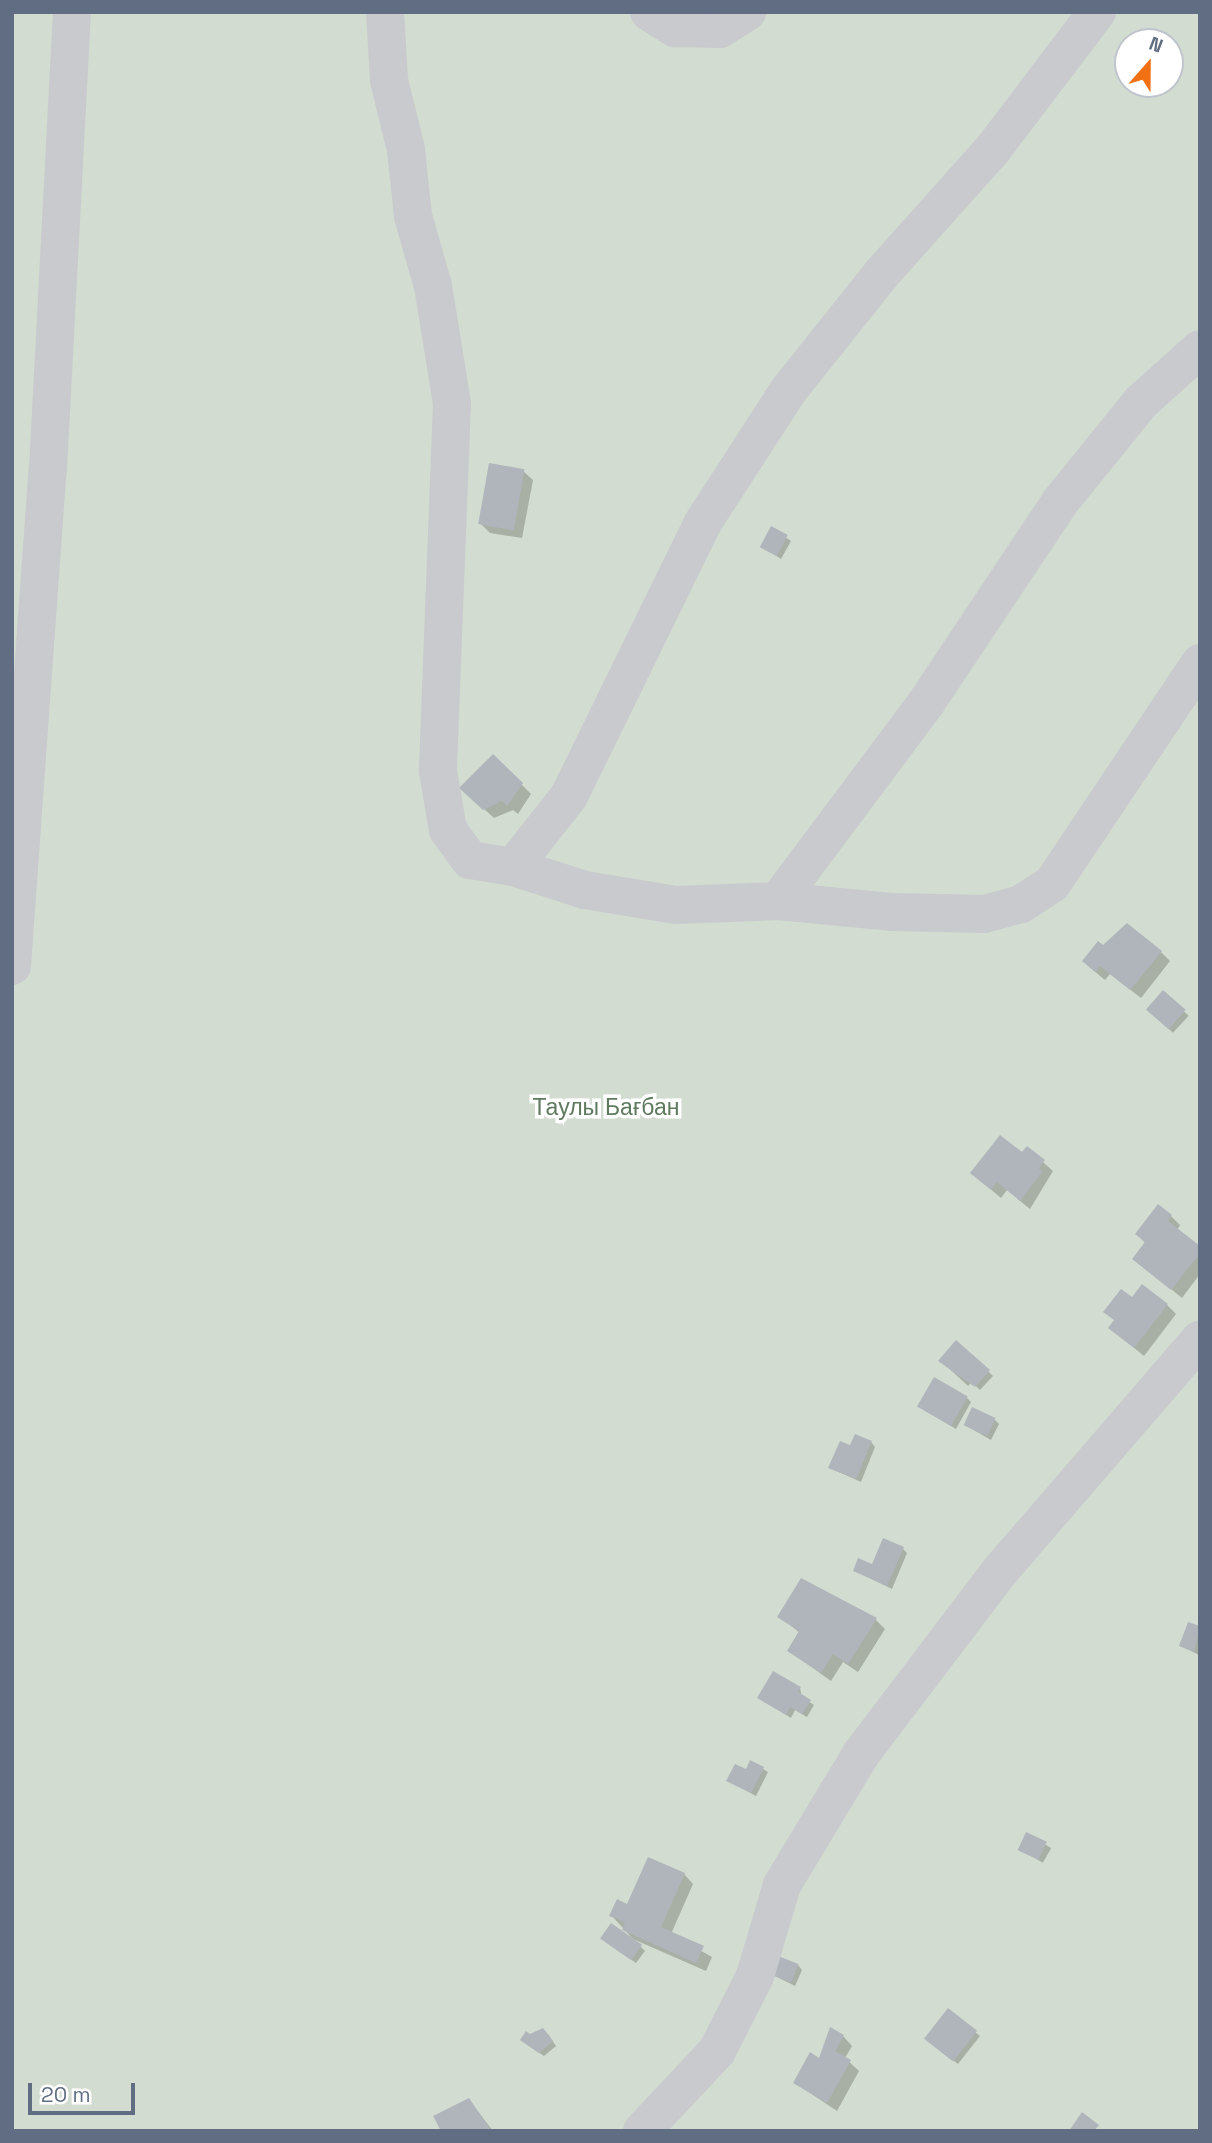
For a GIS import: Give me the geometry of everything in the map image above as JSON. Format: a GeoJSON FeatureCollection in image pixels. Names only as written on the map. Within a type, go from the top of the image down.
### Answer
{"type":"FeatureCollection","features":[{"type":"Feature","properties":{"kind":"street"},"geometry":{"type":"LineString","coordinates":[[12,965],[48,469],[72,12]]}},
{"type":"Feature","properties":{"kind":"street"},"geometry":{"type":"LineString","coordinates":[[385,12],[388,80],[406,150],[413,216],[433,286],[452,403],[440,648],[440,783],[448,830],[470,860],[513,867],[585,890],[676,905],[778,901],[893,912],[984,914],[1021,904],[1052,884],[1077,853],[1200,663]]}},
{"type":"Feature","properties":{"kind":"street"},"geometry":{"type":"LineString","coordinates":[[649,12],[675,28],[720,29],[747,12]]}},
{"type":"Feature","properties":{"kind":"street"},"geometry":{"type":"LineString","coordinates":[[1064,12],[1068,55]]}},
{"type":"Feature","properties":{"kind":"street"},"geometry":{"type":"LineString","coordinates":[[513,867],[569,796],[702,524],[788,391],[1068,55],[1097,12]]}},
{"type":"Feature","properties":{"kind":"street"},"geometry":{"type":"LineString","coordinates":[[778,901],[926,703],[1060,502],[1142,402],[1200,349]]}},
{"type":"Feature","properties":{"kind":"street"},"geometry":{"type":"LineString","coordinates":[[642,2131],[716,2051],[755,1976],[782,1885],[861,1754],[1000,1571],[1200,1339]]}},
{"type":"Feature","properties":{"kind":"green space","name":"Таулы Бағбан"},"geometry":{"type":"Polygon","coordinates":[[[12,12],[1200,12],[1200,2131],[12,2131],[12,12]]]}},
{"type":"Feature","properties":{"kind":"building"},"geometry":{"type":"Polygon","coordinates":[[[489,463],[524,469],[514,530],[478,524],[489,463]]]}},
{"type":"Feature","properties":{"kind":"building"},"geometry":{"type":"Polygon","coordinates":[[[771,526],[788,535],[777,556],[760,547],[771,526]]]}},
{"type":"Feature","properties":{"kind":"building"},"geometry":{"type":"Polygon","coordinates":[[[493,754],[523,783],[507,806],[502,801],[483,810],[459,788],[493,754]]]}},
{"type":"Feature","properties":{"kind":"building"},"geometry":{"type":"Polygon","coordinates":[[[1127,923],[1162,951],[1130,990],[1100,966],[1095,972],[1082,961],[1098,941],[1103,945],[1127,923]]]}},
{"type":"Feature","properties":{"kind":"building"},"geometry":{"type":"Polygon","coordinates":[[[1163,990],[1186,1010],[1169,1029],[1146,1010],[1163,990]]]}},
{"type":"Feature","properties":{"kind":"building"},"geometry":{"type":"Polygon","coordinates":[[[1000,1135],[1022,1152],[1027,1146],[1045,1160],[1039,1168],[1042,1172],[1020,1201],[997,1182],[991,1190],[970,1173],[1000,1135]]]}},
{"type":"Feature","properties":{"kind":"building"},"geometry":{"type":"Polygon","coordinates":[[[1158,1204],[1172,1215],[1168,1221],[1200,1246],[1200,1253],[1171,1290],[1132,1259],[1145,1242],[1135,1234],[1158,1204]]]}},
{"type":"Feature","properties":{"kind":"building"},"geometry":{"type":"Polygon","coordinates":[[[1142,1284],[1168,1304],[1134,1348],[1108,1328],[1114,1320],[1103,1312],[1121,1289],[1132,1297],[1142,1284]]]}},
{"type":"Feature","properties":{"kind":"building"},"geometry":{"type":"Polygon","coordinates":[[[956,1340],[990,1370],[975,1387],[938,1361],[956,1340]]]}},
{"type":"Feature","properties":{"kind":"building"},"geometry":{"type":"Polygon","coordinates":[[[934,1377],[968,1396],[951,1426],[917,1406],[934,1377]]]}},
{"type":"Feature","properties":{"kind":"building"},"geometry":{"type":"Polygon","coordinates":[[[972,1407],[996,1418],[987,1436],[964,1425],[972,1407]]]}},
{"type":"Feature","properties":{"kind":"building"},"geometry":{"type":"Polygon","coordinates":[[[855,1434],[872,1441],[856,1479],[828,1468],[840,1441],[850,1445],[855,1434]]]}},
{"type":"Feature","properties":{"kind":"building"},"geometry":{"type":"Polygon","coordinates":[[[883,1538],[904,1547],[887,1586],[853,1571],[858,1558],[872,1564],[883,1538]]]}},
{"type":"Feature","properties":{"kind":"building"},"geometry":{"type":"Polygon","coordinates":[[[801,1578],[877,1618],[848,1664],[833,1654],[821,1673],[787,1651],[799,1631],[777,1617],[801,1578]]]}},
{"type":"Feature","properties":{"kind":"building"},"geometry":{"type":"Polygon","coordinates":[[[1188,1622],[1200,1626],[1194,1652],[1179,1646],[1188,1622]]]}},
{"type":"Feature","properties":{"kind":"building"},"geometry":{"type":"Polygon","coordinates":[[[773,1671],[801,1687],[798,1692],[811,1700],[802,1714],[790,1707],[786,1715],[757,1698],[773,1671]]]}},
{"type":"Feature","properties":{"kind":"building"},"geometry":{"type":"Polygon","coordinates":[[[750,1760],[764,1767],[751,1793],[726,1781],[735,1764],[746,1769],[750,1760]]]}},
{"type":"Feature","properties":{"kind":"building"},"geometry":{"type":"Polygon","coordinates":[[[1026,1832],[1047,1842],[1038,1860],[1018,1850],[1026,1832]]]}},
{"type":"Feature","properties":{"kind":"building"},"geometry":{"type":"Polygon","coordinates":[[[648,1857],[685,1873],[661,1927],[704,1946],[696,1963],[622,1930],[625,1922],[609,1916],[617,1899],[627,1904],[648,1857]]]}},
{"type":"Feature","properties":{"kind":"building"},"geometry":{"type":"Polygon","coordinates":[[[611,1923],[642,1945],[631,1960],[600,1939],[611,1923]]]}},
{"type":"Feature","properties":{"kind":"building"},"geometry":{"type":"Polygon","coordinates":[[[778,1956],[799,1964],[791,1983],[771,1975],[778,1956]]]}},
{"type":"Feature","properties":{"kind":"building"},"geometry":{"type":"Polygon","coordinates":[[[948,2008],[977,2031],[953,2062],[924,2039],[948,2008]]]}},
{"type":"Feature","properties":{"kind":"building"},"geometry":{"type":"Polygon","coordinates":[[[830,2027],[844,2035],[835,2051],[851,2060],[827,2103],[793,2083],[810,2052],[819,2058],[830,2027]]]}},
{"type":"Feature","properties":{"kind":"building"},"geometry":{"type":"Polygon","coordinates":[[[543,2028],[553,2041],[539,2053],[520,2040],[526,2031],[530,2034],[543,2028]]]}},
{"type":"Feature","properties":{"kind":"building"},"geometry":{"type":"Polygon","coordinates":[[[469,2098],[490,2129],[441,2131],[433,2116],[469,2098]]]}},
{"type":"Feature","properties":{"kind":"building"},"geometry":{"type":"Polygon","coordinates":[[[1082,2112],[1099,2125],[1094,2131],[1069,2131],[1082,2112]]]}}]}
